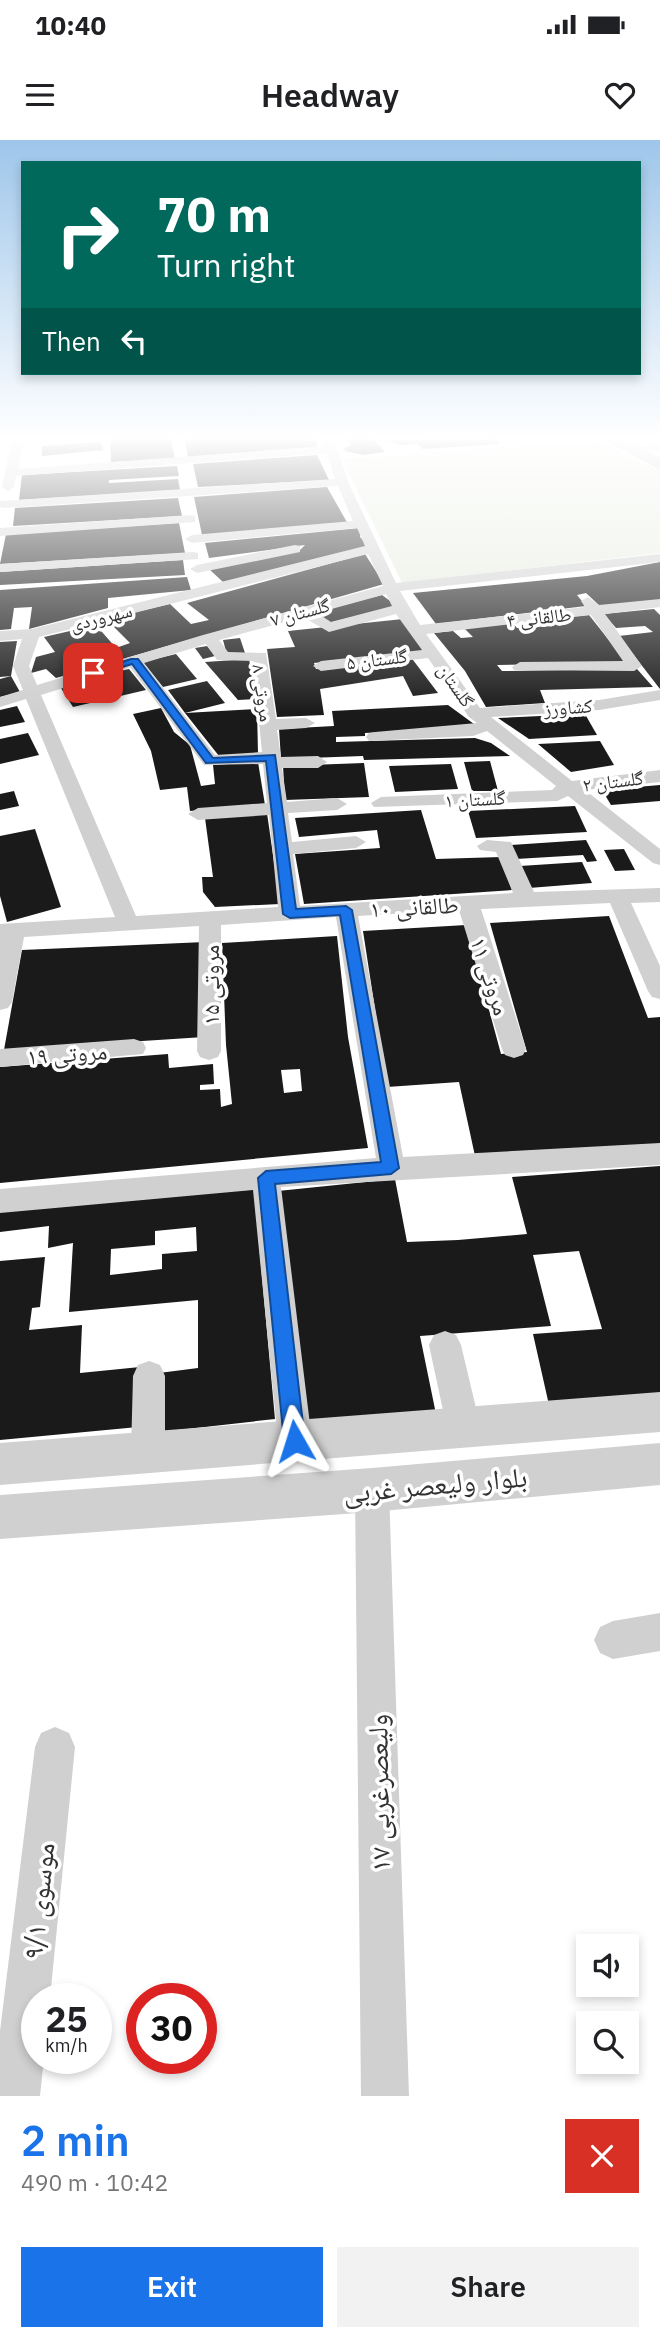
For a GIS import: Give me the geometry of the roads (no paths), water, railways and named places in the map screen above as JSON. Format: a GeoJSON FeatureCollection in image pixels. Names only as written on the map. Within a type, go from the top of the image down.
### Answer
{"type":"FeatureCollection","features":[{"type":"Feature","properties":{"kind":"street"},"geometry":{"type":"LineString","coordinates":[[0,532],[26,530]]}},
{"type":"Feature","properties":{"kind":"street"},"geometry":{"type":"LineString","coordinates":[[191,530],[201,592],[375,548]]}},
{"type":"Feature","properties":{"kind":"street"},"geometry":{"type":"LineString","coordinates":[[191,539],[286,530]]}},
{"type":"Feature","properties":{"kind":"street","name":"گلستان"},"geometry":{"type":"LineString","coordinates":[[366,530],[400,608],[482,718],[565,787],[660,859]]}},
{"type":"Feature","properties":{"kind":"street"},"geometry":{"type":"LineString","coordinates":[[0,568],[89,563],[195,563],[295,549]]}},
{"type":"Feature","properties":{"kind":"street","name":"گلستان ۷"},"geometry":{"type":"LineString","coordinates":[[0,702],[209,638],[392,588],[660,558]]}},
{"type":"Feature","properties":{"kind":"street","name":"سهروردی"},"geometry":{"type":"LineString","coordinates":[[0,636],[201,592]]}},
{"type":"Feature","properties":{"kind":"street","name":"طالقانی ۴"},"geometry":{"type":"LineString","coordinates":[[418,630],[461,630],[592,605],[660,603]]}},
{"type":"Feature","properties":{"kind":"street"},"geometry":{"type":"LineString","coordinates":[[520,667],[634,666],[592,605]]}},
{"type":"Feature","properties":{"kind":"street"},"geometry":{"type":"LineString","coordinates":[[304,611],[329,626],[400,608]]}},
{"type":"Feature","properties":{"kind":"street"},"geometry":{"type":"LineString","coordinates":[[26,630],[21,666],[30,692],[128,923]]}},
{"type":"Feature","properties":{"kind":"street"},"geometry":{"type":"LineString","coordinates":[[613,634],[631,632]]}},
{"type":"Feature","properties":{"kind":"street","name":"مروتی ۸"},"geometry":{"type":"LineString","coordinates":[[209,638],[223,657],[260,656],[290,914]]}},
{"type":"Feature","properties":{"kind":"street","name":"گلستان ۵"},"geometry":{"type":"LineString","coordinates":[[321,666],[433,653]]}},
{"type":"Feature","properties":{"kind":"street"},"geometry":{"type":"LineString","coordinates":[[134,661],[210,761],[318,762]]}},
{"type":"Feature","properties":{"kind":"street","name":"کشاورز"},"geometry":{"type":"LineString","coordinates":[[375,737],[473,731],[482,718],[599,705],[660,695]]}},
{"type":"Feature","properties":{"kind":"street"},"geometry":{"type":"LineString","coordinates":[[267,724],[306,723]]}},
{"type":"Feature","properties":{"kind":"street","name":"گلستان ۲"},"geometry":{"type":"LineString","coordinates":[[565,787],[660,776]]}},
{"type":"Feature","properties":{"kind":"street","name":"گلستان ۱"},"geometry":{"type":"LineString","coordinates":[[381,803],[557,795],[565,787]]}},
{"type":"Feature","properties":{"kind":"street"},"geometry":{"type":"LineString","coordinates":[[198,814],[337,804]]}},
{"type":"Feature","properties":{"kind":"street"},"geometry":{"type":"LineString","coordinates":[[282,849],[356,842]]}},
{"type":"Feature","properties":{"kind":"street"},"geometry":{"type":"LineString","coordinates":[[487,846],[505,846],[526,899]]}},
{"type":"Feature","properties":{"kind":"street","name":"طالقانی ۱۰"},"geometry":{"type":"LineString","coordinates":[[7,931],[526,899],[660,895]]}},
{"type":"Feature","properties":{"kind":"street"},"geometry":{"type":"LineString","coordinates":[[618,898],[660,991]]}},
{"type":"Feature","properties":{"kind":"street","name":"مروتی ۱۱"},"geometry":{"type":"LineString","coordinates":[[468,903],[514,1049]]}},
{"type":"Feature","properties":{"kind":"street"},"geometry":{"type":"LineString","coordinates":[[346,910],[391,1168]]}},
{"type":"Feature","properties":{"kind":"street","name":"مروتی ۱۵"},"geometry":{"type":"LineString","coordinates":[[209,1051],[210,918]]}},
{"type":"Feature","properties":{"kind":"street"},"geometry":{"type":"LineString","coordinates":[[0,1002],[7,931]]}},
{"type":"Feature","properties":{"kind":"street","name":"مروتی ۱۹"},"geometry":{"type":"LineString","coordinates":[[0,1058],[134,1048]]}},
{"type":"Feature","properties":{"kind":"street"},"geometry":{"type":"LineString","coordinates":[[0,1201],[391,1168],[660,1154]]}},
{"type":"Feature","properties":{"kind":"street"},"geometry":{"type":"LineString","coordinates":[[266,1178],[295,1441]]}},
{"type":"Feature","properties":{"kind":"street"},"geometry":{"type":"LineString","coordinates":[[445,1345],[464,1429]]}},
{"type":"Feature","properties":{"kind":"street"},"geometry":{"type":"LineString","coordinates":[[148,1452],[149,1376]]}},
{"type":"Feature","properties":{"kind":"street"},"geometry":{"type":"LineString","coordinates":[[0,1464],[660,1412]]}},
{"type":"Feature","properties":{"kind":"street","name":"بلوار ولیعصر غربی"},"geometry":{"type":"LineString","coordinates":[[0,1517],[372,1490],[660,1464]]}},
{"type":"Feature","properties":{"kind":"street","name":"ولیعصرغربی ۱۷"},"geometry":{"type":"LineString","coordinates":[[372,1490],[385,2096]]}},
{"type":"Feature","properties":{"kind":"street"},"geometry":{"type":"LineString","coordinates":[[613,1640],[660,1632]]}},
{"type":"Feature","properties":{"kind":"street","name":"موسوی ۹/۱"},"geometry":{"type":"LineString","coordinates":[[16,2096],[55,1747]]}}]}
